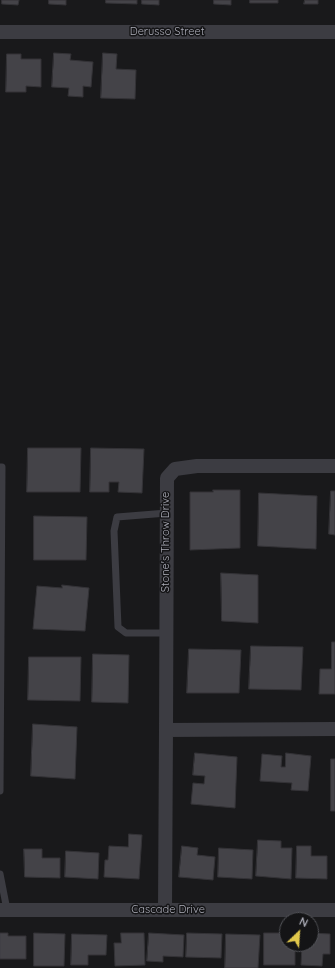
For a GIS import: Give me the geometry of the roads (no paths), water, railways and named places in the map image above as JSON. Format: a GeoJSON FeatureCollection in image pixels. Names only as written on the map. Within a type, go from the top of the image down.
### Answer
{"type":"FeatureCollection","features":[{"type":"Feature","properties":{"kind":"street","name":"Derusso Street"},"geometry":{"type":"LineString","coordinates":[[0,32],[335,32]]}},
{"type":"Feature","properties":{"kind":"street","name":"Stone's Throw Drive"},"geometry":{"type":"LineString","coordinates":[[165,910],[167,478],[175,469],[197,466],[335,466]]}},
{"type":"Feature","properties":{"kind":"street"},"geometry":{"type":"LineString","coordinates":[[166,730],[335,729]]}},
{"type":"Feature","properties":{"kind":"street","name":"Cascade Drive"},"geometry":{"type":"LineString","coordinates":[[3,910],[335,910]]}},
{"type":"Feature","properties":{"kind":"lane"},"geometry":{"type":"LineString","coordinates":[[0,467],[2,467],[0,791]]}},
{"type":"Feature","properties":{"kind":"lane"},"geometry":{"type":"LineString","coordinates":[[166,632],[126,632],[118,627],[114,531],[117,517],[167,513]]}},
{"type":"Feature","properties":{"kind":"lane"},"geometry":{"type":"LineString","coordinates":[[0,874],[3,910]]}}]}
